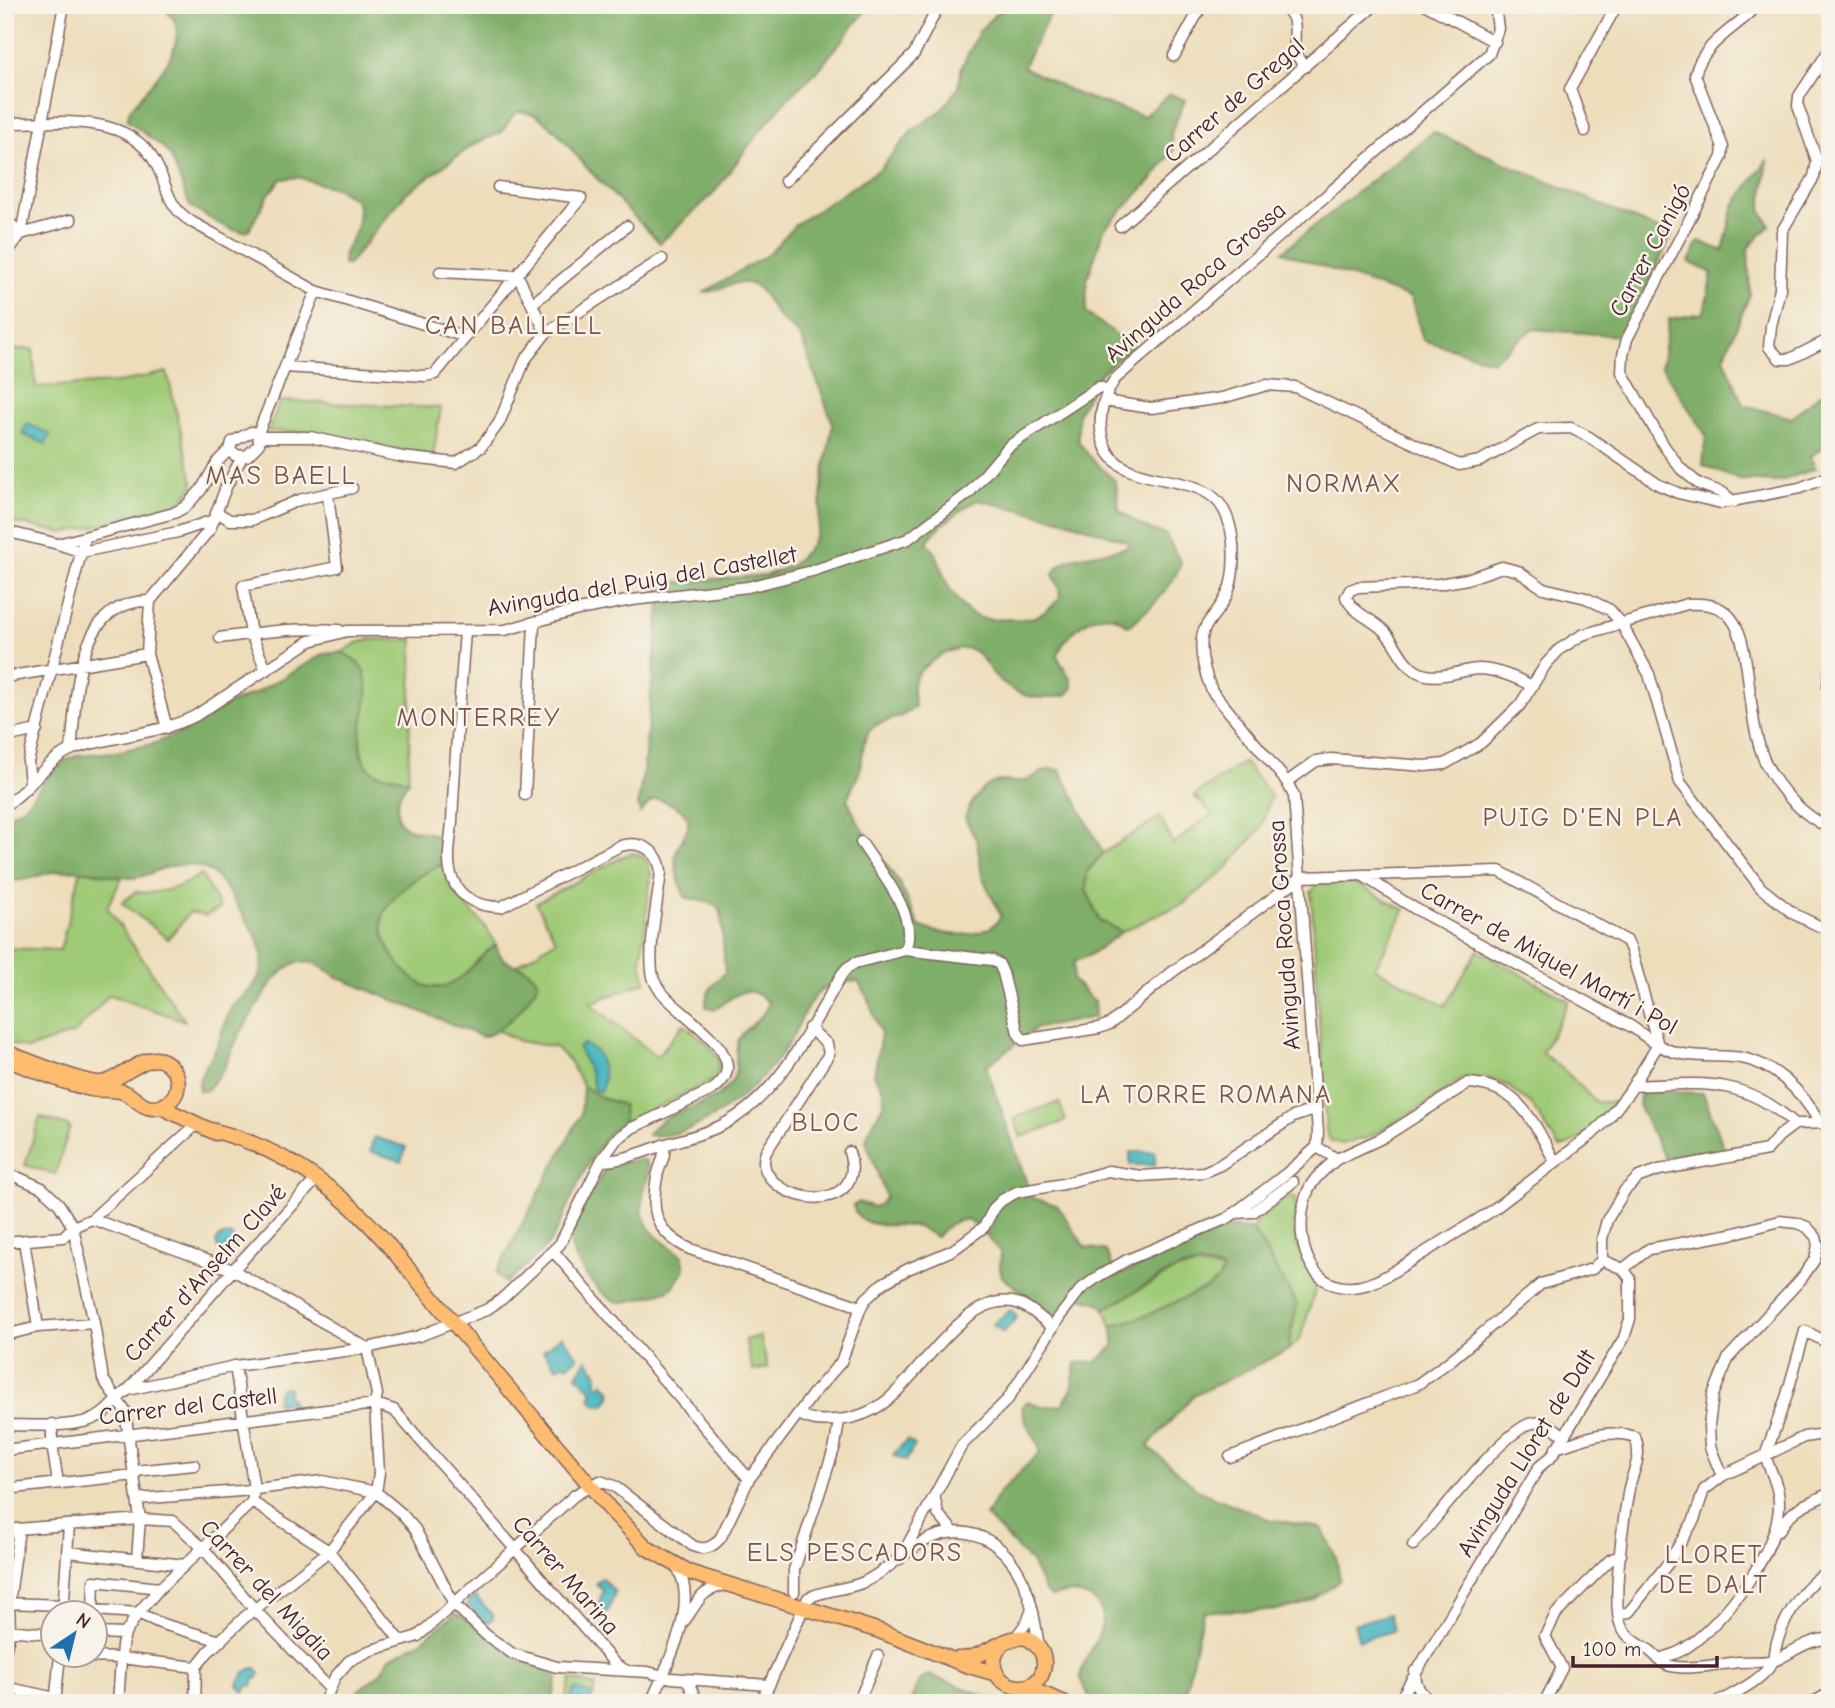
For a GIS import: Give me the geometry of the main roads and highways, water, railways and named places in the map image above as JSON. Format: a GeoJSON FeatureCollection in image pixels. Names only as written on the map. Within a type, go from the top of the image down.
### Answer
{"type":"FeatureCollection","features":[{"type":"Feature","properties":{"kind":"main road"},"geometry":{"type":"LineString","coordinates":[[5,1052],[98,1083],[114,1080],[152,1059],[167,1063],[177,1075],[176,1093],[182,1109],[204,1127],[271,1151],[331,1187],[371,1225],[634,1536],[677,1567],[726,1585],[877,1630],[997,1674],[1009,1685],[1025,1687],[1064,1702]]}},
{"type":"Feature","properties":{"kind":"main road"},"geometry":{"type":"LineString","coordinates":[[5,1059],[88,1088],[122,1092],[147,1107],[161,1107],[281,1164],[313,1183],[356,1220],[439,1314],[453,1324]]}},
{"type":"Feature","properties":{"kind":"main road"},"geometry":{"type":"LineString","coordinates":[[134,1068],[129,1081],[135,1100]]}},
{"type":"Feature","properties":{"kind":"main road"},"geometry":{"type":"LineString","coordinates":[[161,1107],[176,1093]]}},
{"type":"Feature","properties":{"kind":"main road"},"geometry":{"type":"LineString","coordinates":[[951,1658],[973,1658],[1016,1637],[1027,1638],[1039,1647],[1044,1659],[1043,1670],[1035,1682],[1025,1687]]}},
{"type":"Feature","properties":{"kind":"main road"},"geometry":{"type":"LineString","coordinates":[[997,1674],[994,1660],[1001,1644]]}},
{"type":"Feature","properties":{"kind":"main road"},"geometry":{"type":"LineString","coordinates":[[1043,1670],[1064,1702]]}},
{"type":"Feature","properties":{"kind":"water"},"geometry":{"type":"Polygon","coordinates":[[[27,424],[50,434],[46,444],[22,434],[27,424]]]}},
{"type":"Feature","properties":{"kind":"water"},"geometry":{"type":"Polygon","coordinates":[[[584,1044],[597,1052],[601,1062],[603,1077],[600,1092],[593,1089],[592,1078],[579,1047],[584,1044]]]}},
{"type":"Feature","properties":{"kind":"water"},"geometry":{"type":"Polygon","coordinates":[[[374,1137],[406,1147],[401,1161],[370,1151],[374,1137]]]}},
{"type":"Feature","properties":{"kind":"water"},"geometry":{"type":"Polygon","coordinates":[[[1130,1152],[1155,1152],[1155,1165],[1130,1165],[1130,1152]]]}},
{"type":"Feature","properties":{"kind":"water"},"geometry":{"type":"Polygon","coordinates":[[[231,1235],[237,1243],[219,1250],[216,1242],[219,1237],[231,1235]]]}},
{"type":"Feature","properties":{"kind":"water"},"geometry":{"type":"Polygon","coordinates":[[[1010,1310],[1017,1317],[1003,1333],[993,1324],[1010,1310]]]}},
{"type":"Feature","properties":{"kind":"water"},"geometry":{"type":"Polygon","coordinates":[[[562,1336],[578,1357],[567,1366],[564,1363],[557,1368],[543,1351],[562,1336]]]}},
{"type":"Feature","properties":{"kind":"water"},"geometry":{"type":"Polygon","coordinates":[[[587,1360],[597,1372],[597,1385],[600,1386],[603,1382],[611,1391],[604,1405],[597,1405],[590,1398],[593,1392],[577,1375],[587,1360]]]}},
{"type":"Feature","properties":{"kind":"water"},"geometry":{"type":"Polygon","coordinates":[[[289,1388],[288,1395],[293,1403],[290,1407],[284,1401],[278,1404],[276,1401],[279,1390],[289,1388]]]}},
{"type":"Feature","properties":{"kind":"water"},"geometry":{"type":"Polygon","coordinates":[[[907,1440],[915,1445],[906,1461],[893,1455],[907,1440]]]}},
{"type":"Feature","properties":{"kind":"water"},"geometry":{"type":"Polygon","coordinates":[[[602,1578],[615,1592],[608,1612],[597,1608],[603,1591],[596,1583],[602,1578]]]}},
{"type":"Feature","properties":{"kind":"water"},"geometry":{"type":"Polygon","coordinates":[[[475,1596],[493,1615],[493,1619],[487,1623],[468,1606],[467,1603],[475,1596]]]}},
{"type":"Feature","properties":{"kind":"water"},"geometry":{"type":"Polygon","coordinates":[[[1389,1614],[1393,1631],[1359,1640],[1354,1624],[1389,1614]]]}},
{"type":"Feature","properties":{"kind":"water"},"geometry":{"type":"Polygon","coordinates":[[[256,1668],[260,1673],[257,1679],[254,1679],[252,1686],[248,1685],[244,1692],[238,1685],[241,1679],[247,1671],[256,1668]]]}},
{"type":"Feature","properties":{"kind":"water"},"geometry":{"type":"Polygon","coordinates":[[[574,1689],[591,1694],[588,1703],[570,1703],[574,1689]]]}},
{"type":"Feature","properties":{"kind":"district","name":"CAN BALLELL"},"geometry":{"type":"Point","coordinates":[514,326]}},
{"type":"Feature","properties":{"kind":"district","name":"MAS BAELL"},"geometry":{"type":"Point","coordinates":[281,476]}},
{"type":"Feature","properties":{"kind":"district","name":"NORMAX"},"geometry":{"type":"Point","coordinates":[1344,484]}},
{"type":"Feature","properties":{"kind":"district","name":"MONTERREY"},"geometry":{"type":"Point","coordinates":[479,718]}},
{"type":"Feature","properties":{"kind":"district","name":"PUIG D'EN PLA"},"geometry":{"type":"Point","coordinates":[1583,818]}},
{"type":"Feature","properties":{"kind":"district","name":"LA TORRE ROMANA"},"geometry":{"type":"Point","coordinates":[1206,1095]}},
{"type":"Feature","properties":{"kind":"district","name":"BLOC"},"geometry":{"type":"Point","coordinates":[826,1123]}},
{"type":"Feature","properties":{"kind":"district","name":"ELS PESCADORS"},"geometry":{"type":"Point","coordinates":[855,1553]}},
{"type":"Feature","properties":{"kind":"district","name":"LLORET DE DALT"},"geometry":{"type":"Point","coordinates":[1714,1570]}}]}
